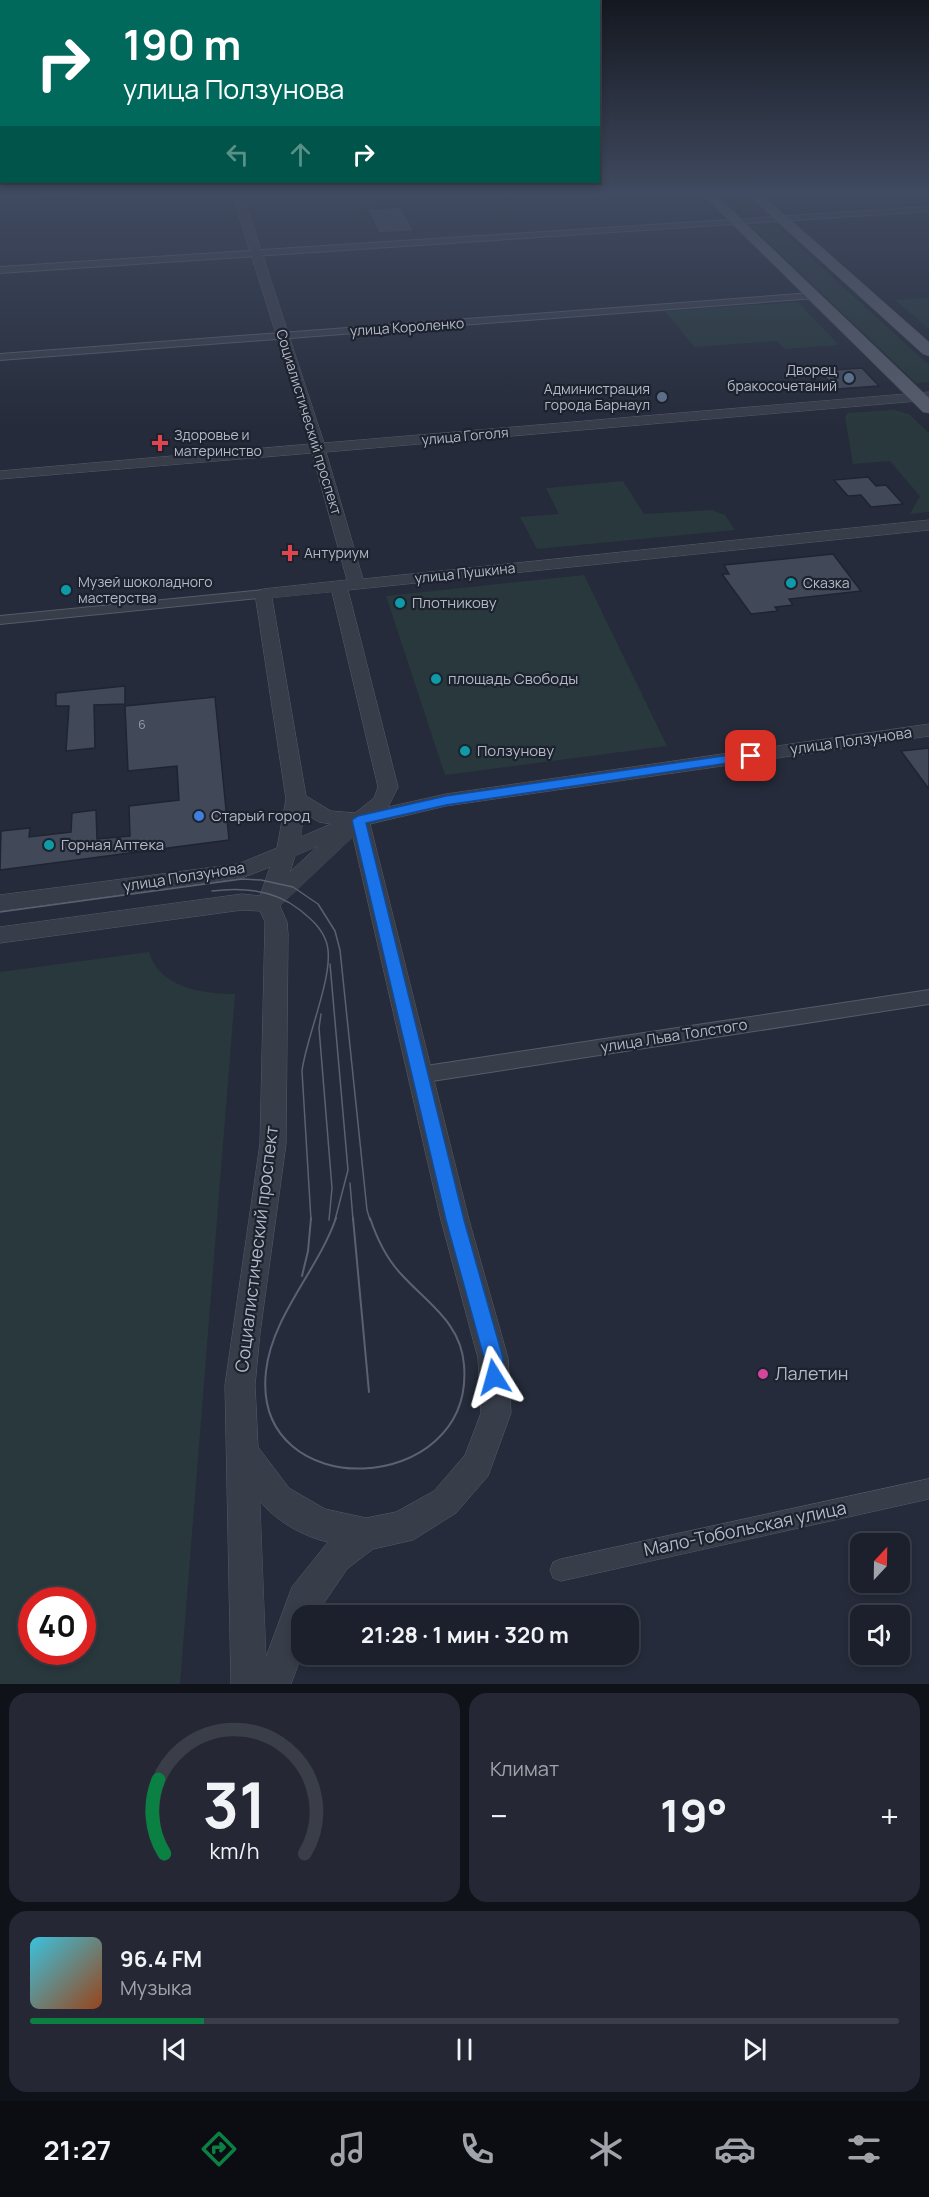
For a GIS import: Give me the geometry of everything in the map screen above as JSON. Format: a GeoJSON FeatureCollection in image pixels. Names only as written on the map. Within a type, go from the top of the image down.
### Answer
{"type":"FeatureCollection","features":[{"type":"Feature","properties":{"kind":"main road"},"geometry":{"type":"LineString","coordinates":[[787,271],[925,400]]}},
{"type":"Feature","properties":{"kind":"main road"},"geometry":{"type":"LineString","coordinates":[[839,271],[929,351]]}},
{"type":"Feature","properties":{"kind":"street","name":"Социалистический проспект"},"geometry":{"type":"LineString","coordinates":[[263,271],[318,448],[388,787],[383,801],[375,810],[358,820]]}},
{"type":"Feature","properties":{"kind":"street","name":"улица Короленко"},"geometry":{"type":"LineString","coordinates":[[0,357],[813,296]]}},
{"type":"Feature","properties":{"kind":"street","name":"улица Гоголя"},"geometry":{"type":"LineString","coordinates":[[0,475],[925,400]]}},
{"type":"Feature","properties":{"kind":"street","name":"улица Пушкина"},"geometry":{"type":"LineString","coordinates":[[0,620],[929,525]]}},
{"type":"Feature","properties":{"kind":"street","name":"Социалистический проспект"},"geometry":{"type":"LineString","coordinates":[[249,1684],[244,1455],[240,1385],[245,1333],[273,1144],[272,913],[291,837],[296,799],[263,594]]}},
{"type":"Feature","properties":{"kind":"street","name":"улица Ползунова"},"geometry":{"type":"LineString","coordinates":[[0,903],[242,871],[358,820],[446,800],[929,730]]}},
{"type":"Feature","properties":{"kind":"street"},"geometry":{"type":"LineString","coordinates":[[296,799],[326,818],[358,820]]}},
{"type":"Feature","properties":{"kind":"street"},"geometry":{"type":"LineString","coordinates":[[0,935],[242,902],[272,913],[358,820]]}},
{"type":"Feature","properties":{"kind":"street"},"geometry":{"type":"LineString","coordinates":[[244,1455],[278,1499],[319,1524],[366,1534],[400,1528],[445,1502],[477,1465],[496,1413],[494,1358],[455,1220],[358,820]]}},
{"type":"Feature","properties":{"kind":"street","name":"улица Льва Толстого"},"geometry":{"type":"LineString","coordinates":[[419,1075],[929,997]]}},
{"type":"Feature","properties":{"kind":"street","name":"Мало-Тобольская улица"},"geometry":{"type":"LineString","coordinates":[[561,1570],[929,1489]]}},
{"type":"Feature","properties":{"kind":"street"},"geometry":{"type":"LineString","coordinates":[[273,1684],[304,1599],[335,1557],[366,1534]]}},
{"type":"Feature","properties":{"kind":"shaded area"},"geometry":{"type":"Polygon","coordinates":[[[798,271],[825,271],[929,365],[929,382],[916,383],[798,271]]]}},
{"type":"Feature","properties":{"kind":"shaded area"},"geometry":{"type":"Polygon","coordinates":[[[929,298],[929,329],[895,300],[929,298]]]}},
{"type":"Feature","properties":{"kind":"shaded area"},"geometry":{"type":"Polygon","coordinates":[[[798,302],[839,345],[785,349],[777,341],[694,347],[665,311],[798,302]]]}},
{"type":"Feature","properties":{"kind":"shaded area"},"geometry":{"type":"Polygon","coordinates":[[[894,410],[909,414],[929,433],[929,512],[910,514],[920,496],[890,461],[853,464],[845,417],[848,413],[894,410]]]}},
{"type":"Feature","properties":{"kind":"shaded area"},"geometry":{"type":"Polygon","coordinates":[[[623,481],[644,514],[712,510],[725,515],[735,530],[537,549],[520,517],[559,514],[546,488],[623,481]]]}},
{"type":"Feature","properties":{"kind":"shaded area"},"geometry":{"type":"Polygon","coordinates":[[[584,575],[667,746],[445,775],[386,596],[584,575]]]}},
{"type":"Feature","properties":{"kind":"shaded area"},"geometry":{"type":"Polygon","coordinates":[[[149,952],[154,964],[172,981],[210,993],[235,994],[180,1684],[0,1684],[0,972],[149,952]]]}},
{"type":"Feature","properties":{"kind":"building","name":"Дворец бракосочетаний"},"geometry":{"type":"Polygon","coordinates":[[[862,368],[879,386],[836,389],[820,371],[862,368]]]}},
{"type":"Feature","properties":{"kind":"building"},"geometry":{"type":"Polygon","coordinates":[[[868,477],[876,486],[886,485],[903,504],[871,507],[861,495],[848,496],[834,480],[868,477]]]}},
{"type":"Feature","properties":{"kind":"building","name":"Сказка"},"geometry":{"type":"Polygon","coordinates":[[[833,554],[861,591],[789,599],[793,605],[775,607],[778,611],[751,614],[722,574],[729,574],[724,565],[833,554]]]}},
{"type":"Feature","properties":{"kind":"building"},"geometry":{"type":"Polygon","coordinates":[[[125,686],[125,704],[94,705],[95,748],[66,751],[69,706],[56,706],[56,693],[125,686]]]}},
{"type":"Feature","properties":{"kind":"building"},"geometry":{"type":"Polygon","coordinates":[[[215,697],[229,840],[0,870],[1,831],[30,828],[29,837],[71,832],[72,813],[96,810],[97,839],[130,836],[129,806],[179,800],[177,766],[128,771],[125,706],[215,697]]]}},
{"type":"Feature","properties":{"kind":"building"},"geometry":{"type":"Polygon","coordinates":[[[929,748],[929,789],[901,751],[929,748]]]}},
{"type":"Feature","properties":{"kind":"tram line"},"geometry":{"type":"LineString","coordinates":[[0,912],[242,879],[261,880],[293,887],[318,904],[335,931],[340,950],[367,1210],[370,1220]]}},
{"type":"Feature","properties":{"kind":"tram line"},"geometry":{"type":"LineString","coordinates":[[212,891],[246,890],[280,898],[312,920],[326,941],[328,953],[324,986],[302,1071],[311,1219]]}},
{"type":"Feature","properties":{"kind":"tram line"},"geometry":{"type":"LineString","coordinates":[[330,964],[348,1170],[335,1220]]}},
{"type":"Feature","properties":{"kind":"tram line"},"geometry":{"type":"LineString","coordinates":[[321,1014],[319,1028],[332,1188],[329,1220]]}},
{"type":"Feature","properties":{"kind":"tram line"},"geometry":{"type":"LineString","coordinates":[[350,1183],[353,1220]]}},
{"type":"Feature","properties":{"kind":"tram line"},"geometry":{"type":"LineString","coordinates":[[336,1218],[277,1331],[266,1371],[271,1415],[292,1446],[325,1464],[364,1468],[402,1461],[436,1441],[458,1409],[464,1365],[461,1350],[449,1325],[386,1255],[370,1218]]}},
{"type":"Feature","properties":{"kind":"tram line"},"geometry":{"type":"LineString","coordinates":[[353,1218],[369,1392]]}},
{"type":"Feature","properties":{"kind":"tram line"},"geometry":{"type":"LineString","coordinates":[[302,1276],[308,1251],[311,1219]]}},
{"type":"Feature","properties":{"kind":"place","name":"Дворец бракосочетаний"},"geometry":{"type":"Point","coordinates":[849,378]}},
{"type":"Feature","properties":{"kind":"place","name":"Администрация города Барнаул"},"geometry":{"type":"Point","coordinates":[662,397]}},
{"type":"Feature","properties":{"kind":"place","name":"Здоровье и материнство"},"geometry":{"type":"Point","coordinates":[160,443]}},
{"type":"Feature","properties":{"kind":"place","name":"Антуриум"},"geometry":{"type":"Point","coordinates":[290,553]}},
{"type":"Feature","properties":{"kind":"place","name":"Сказка"},"geometry":{"type":"Point","coordinates":[791,583]}},
{"type":"Feature","properties":{"kind":"place","name":"Музей шоколадного мастерства"},"geometry":{"type":"Point","coordinates":[66,590]}},
{"type":"Feature","properties":{"kind":"place","name":"Плотникову"},"geometry":{"type":"Point","coordinates":[400,603]}},
{"type":"Feature","properties":{"kind":"place","name":"площадь Свободы"},"geometry":{"type":"Point","coordinates":[436,679]}},
{"type":"Feature","properties":{"kind":"place","name":"Ползунову"},"geometry":{"type":"Point","coordinates":[465,751]}},
{"type":"Feature","properties":{"kind":"place","name":"Старый город"},"geometry":{"type":"Point","coordinates":[199,816]}},
{"type":"Feature","properties":{"kind":"place","name":"Горная Аптека"},"geometry":{"type":"Point","coordinates":[49,845]}},
{"type":"Feature","properties":{"kind":"place","name":"Лалетин"},"geometry":{"type":"Point","coordinates":[763,1374]}},
{"type":"Feature","properties":{"kind":"route"},"geometry":{"type":"LineString","coordinates":[[494,1377],[494,1358],[455,1220],[358,820],[446,800],[751,756]]}}]}
